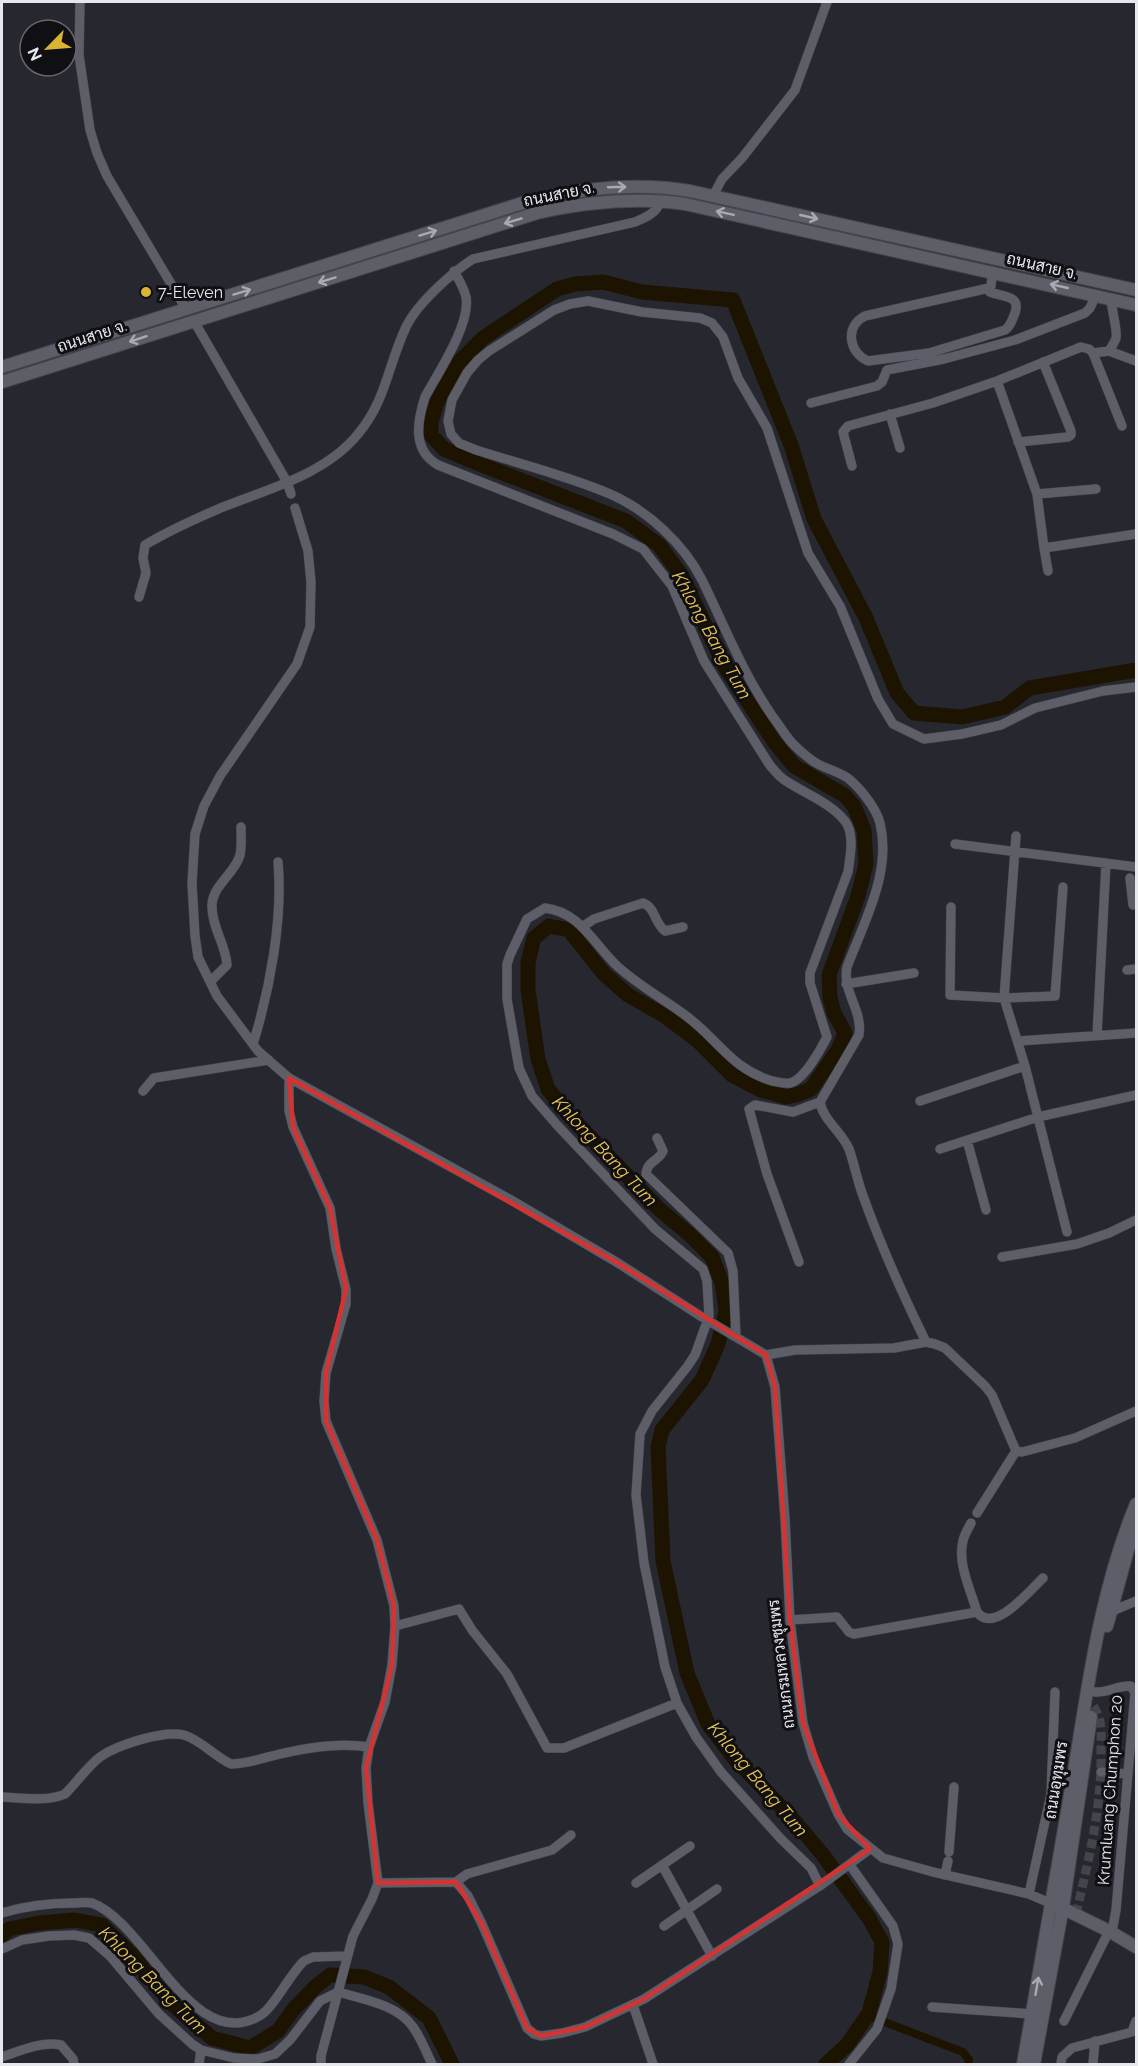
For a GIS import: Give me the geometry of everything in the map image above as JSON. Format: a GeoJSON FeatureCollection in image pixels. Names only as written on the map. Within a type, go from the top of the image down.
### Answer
{"type":"FeatureCollection","features":[{"type":"Feature","properties":{"kind":"main road","name":"ถนนสาย จ."},"geometry":{"type":"LineString","coordinates":[[2,367],[555,195],[607,188],[671,188],[713,196],[1137,290]]}},
{"type":"Feature","properties":{"kind":"main road","name":"ถนนสาย จ."},"geometry":{"type":"LineString","coordinates":[[2,382],[537,213],[608,202],[661,201],[686,204],[1137,304]]}},
{"type":"Feature","properties":{"kind":"main road"},"geometry":{"type":"LineString","coordinates":[[186,309],[194,321]]}},
{"type":"Feature","properties":{"kind":"main road","name":"ถนนอุทุมพร"},"geometry":{"type":"LineString","coordinates":[[1034,2064],[1104,1602],[1123,1536],[1137,1504]]}},
{"type":"Feature","properties":{"kind":"main road","name":"ถนนอุทุมพร"},"geometry":{"type":"LineString","coordinates":[[1023,2064],[1032,2014],[1058,1905],[1110,1612],[1131,1539],[1137,1527]]}},
{"type":"Feature","properties":{"kind":"main road","name":"ถนนกรมหลวงชุมพร"},"geometry":{"type":"LineString","coordinates":[[1058,1905],[1137,1947]]}},
{"type":"Feature","properties":{"kind":"street"},"geometry":{"type":"LineString","coordinates":[[80,2],[79,55],[90,130],[97,153],[107,176],[186,309]]}},
{"type":"Feature","properties":{"kind":"street"},"geometry":{"type":"LineString","coordinates":[[713,196],[722,179],[795,90],[828,2]]}},
{"type":"Feature","properties":{"kind":"street"},"geometry":{"type":"LineString","coordinates":[[140,597],[146,573],[143,558],[145,545],[221,508],[287,482],[324,463],[358,435],[381,399],[406,326],[454,271],[473,260],[635,222],[650,216],[661,201]]}},
{"type":"Feature","properties":{"kind":"street"},"geometry":{"type":"LineString","coordinates":[[454,271],[463,287],[466,307],[458,336],[422,404],[418,431],[420,446],[426,456],[438,465],[613,534],[643,549],[672,586],[704,661],[769,764],[783,779],[829,807],[845,821],[848,830],[850,854],[848,872],[810,973],[810,983],[827,1037],[803,1074],[791,1083],[761,1077],[741,1067],[687,1016],[635,981],[615,964],[566,912],[545,908],[527,919],[507,964],[507,999],[519,1068],[532,1096],[655,1229],[703,1269],[709,1291],[712,1324],[687,1367],[652,1410],[640,1434],[636,1495],[644,1563],[665,1667],[677,1703],[696,1737],[721,1772],[781,1839],[811,1868],[822,1884]]}},
{"type":"Feature","properties":{"kind":"street"},"geometry":{"type":"LineString","coordinates":[[989,288],[857,319],[850,335],[851,343],[863,359],[868,361],[929,353],[1005,330],[1010,326],[1017,302],[1014,298],[990,292],[993,271]]}},
{"type":"Feature","properties":{"kind":"street"},"geometry":{"type":"LineString","coordinates":[[811,403],[877,386],[882,382],[887,370],[944,359],[1015,340],[1084,313],[1090,308],[1096,295]]}},
{"type":"Feature","properties":{"kind":"street"},"geometry":{"type":"LineString","coordinates":[[1109,351],[1117,333],[1112,315],[1111,298]]}},
{"type":"Feature","properties":{"kind":"street"},"geometry":{"type":"LineString","coordinates":[[926,1342],[894,1277],[862,1192],[848,1147],[839,1131],[821,1110],[820,1102],[859,1035],[860,1026],[857,1013],[845,978],[847,967],[875,896],[882,860],[883,837],[879,819],[866,797],[848,778],[814,762],[783,731],[757,695],[735,654],[701,578],[666,533],[642,513],[611,495],[459,443],[451,434],[448,421],[452,400],[466,373],[478,360],[542,316],[570,304],[588,301],[642,312],[700,318],[712,323],[723,337],[738,378],[766,428],[808,553],[840,606],[878,699],[893,724],[924,739],[962,734],[1001,725],[1035,708],[1103,691],[1137,687]]}},
{"type":"Feature","properties":{"kind":"street"},"geometry":{"type":"LineString","coordinates":[[194,321],[287,482],[291,494]]}},
{"type":"Feature","properties":{"kind":"street"},"geometry":{"type":"LineString","coordinates":[[852,466],[843,432],[846,427],[933,403],[997,381],[1081,347],[1093,353],[1122,426]]}},
{"type":"Feature","properties":{"kind":"street"},"geometry":{"type":"LineString","coordinates":[[1093,353],[1109,351],[1137,361]]}},
{"type":"Feature","properties":{"kind":"street"},"geometry":{"type":"LineString","coordinates":[[1018,442],[1071,435],[1043,362]]}},
{"type":"Feature","properties":{"kind":"street"},"geometry":{"type":"LineString","coordinates":[[997,381],[1037,494],[1048,571]]}},
{"type":"Feature","properties":{"kind":"street"},"geometry":{"type":"LineString","coordinates":[[890,414],[900,448]]}},
{"type":"Feature","properties":{"kind":"street"},"geometry":{"type":"LineString","coordinates":[[1037,494],[1096,489]]}},
{"type":"Feature","properties":{"kind":"street"},"geometry":{"type":"LineString","coordinates":[[295,508],[308,551],[311,582],[310,627],[297,664],[220,776],[204,806],[195,834],[192,883],[198,957],[217,996],[253,1044],[290,1078],[511,1200],[627,1269],[712,1324],[765,1354],[795,1350],[894,1348],[926,1342],[945,1348],[992,1395],[1016,1451]]}},
{"type":"Feature","properties":{"kind":"street"},"geometry":{"type":"LineString","coordinates":[[1044,548],[1137,534]]}},
{"type":"Feature","properties":{"kind":"street"},"geometry":{"type":"LineString","coordinates":[[210,982],[227,965],[211,906],[216,891],[240,855],[241,827]]}},
{"type":"Feature","properties":{"kind":"street"},"geometry":{"type":"LineString","coordinates":[[1016,836],[1004,998],[1025,1066],[1067,1232]]}},
{"type":"Feature","properties":{"kind":"street"},"geometry":{"type":"LineString","coordinates":[[955,843],[1137,867]]}},
{"type":"Feature","properties":{"kind":"street"},"geometry":{"type":"LineString","coordinates":[[253,1044],[271,975],[280,889],[278,862]]}},
{"type":"Feature","properties":{"kind":"street"},"geometry":{"type":"LineString","coordinates":[[1097,1036],[1106,863]]}},
{"type":"Feature","properties":{"kind":"street"},"geometry":{"type":"LineString","coordinates":[[1130,878],[1132,904],[1137,904]]}},
{"type":"Feature","properties":{"kind":"street"},"geometry":{"type":"LineString","coordinates":[[951,907],[950,995],[1004,998],[1055,996],[1063,887]]}},
{"type":"Feature","properties":{"kind":"street"},"geometry":{"type":"LineString","coordinates":[[582,927],[594,919],[643,903],[649,907],[665,931],[683,927]]}},
{"type":"Feature","properties":{"kind":"street"},"geometry":{"type":"LineString","coordinates":[[846,984],[914,973]]}},
{"type":"Feature","properties":{"kind":"street"},"geometry":{"type":"LineString","coordinates":[[1018,1041],[1137,1033]]}},
{"type":"Feature","properties":{"kind":"street"},"geometry":{"type":"LineString","coordinates":[[143,1091],[154,1078],[269,1060]]}},
{"type":"Feature","properties":{"kind":"street"},"geometry":{"type":"LineString","coordinates":[[920,1101],[1025,1066]]}},
{"type":"Feature","properties":{"kind":"street"},"geometry":{"type":"LineString","coordinates":[[290,1078],[288,1102],[293,1127],[330,1208],[336,1249],[346,1289],[346,1304],[326,1373],[324,1401],[326,1421],[377,1540],[394,1606],[395,1626],[392,1665],[385,1702],[369,1747],[366,1785],[378,1883],[356,1930],[346,1959],[321,2056],[321,2064]]}},
{"type":"Feature","properties":{"kind":"street"},"geometry":{"type":"LineString","coordinates":[[940,1149],[1038,1117],[1137,1095]]}},
{"type":"Feature","properties":{"kind":"street"},"geometry":{"type":"LineString","coordinates":[[799,1262],[766,1174],[749,1109],[755,1105],[793,1112],[820,1102]]}},
{"type":"Feature","properties":{"kind":"street"},"geometry":{"type":"LineString","coordinates":[[657,1138],[663,1151],[662,1155],[649,1164],[646,1174],[728,1253],[733,1271],[734,1336]]}},
{"type":"Feature","properties":{"kind":"street"},"geometry":{"type":"LineString","coordinates":[[967,1140],[986,1210]]}},
{"type":"Feature","properties":{"kind":"street"},"geometry":{"type":"LineString","coordinates":[[1002,1257],[1077,1244],[1137,1220]]}},
{"type":"Feature","properties":{"kind":"street","name":"ถนนกรมหลวงชุมพร"},"geometry":{"type":"LineString","coordinates":[[765,1354],[774,1387],[786,1519],[790,1620],[803,1723],[813,1757],[838,1814],[847,1829],[883,1858],[1029,1894],[1058,1905]]}},
{"type":"Feature","properties":{"kind":"street"},"geometry":{"type":"LineString","coordinates":[[1016,1451],[1028,1452],[1075,1438],[1137,1411]]}},
{"type":"Feature","properties":{"kind":"street"},"geometry":{"type":"LineString","coordinates":[[977,1513],[1016,1451]]}},
{"type":"Feature","properties":{"kind":"street"},"geometry":{"type":"LineString","coordinates":[[971,1523],[963,1542],[962,1552],[977,1612],[981,1616],[987,1619],[1006,1613],[1043,1578]]}},
{"type":"Feature","properties":{"kind":"street"},"geometry":{"type":"LineString","coordinates":[[1110,1612],[1137,1601]]}},
{"type":"Feature","properties":{"kind":"street"},"geometry":{"type":"LineString","coordinates":[[395,1626],[459,1609],[472,1630],[507,1674],[547,1748],[564,1748],[677,1703]]}},
{"type":"Feature","properties":{"kind":"street"},"geometry":{"type":"LineString","coordinates":[[790,1620],[837,1617],[849,1632],[854,1634],[977,1612]]}},
{"type":"Feature","properties":{"kind":"street","name":"Krumluang Chumphon 20"},"geometry":{"type":"LineString","coordinates":[[1064,2021],[1110,1932],[1116,1910],[1135,1693],[1133,1688],[1125,1686],[1103,1693],[1095,1692]]}},
{"type":"Feature","properties":{"kind":"street"},"geometry":{"type":"LineString","coordinates":[[1029,1894],[1051,1794],[1055,1692]]}},
{"type":"Feature","properties":{"kind":"street"},"geometry":{"type":"LineString","coordinates":[[2,1797],[61,1796],[108,1752],[146,1739],[171,1734],[189,1737],[231,1764],[334,1746],[369,1747]]}},
{"type":"Feature","properties":{"kind":"street"},"geometry":{"type":"LineString","coordinates":[[1101,1772],[1128,1774]]}},
{"type":"Feature","properties":{"kind":"street"},"geometry":{"type":"LineString","coordinates":[[945,1875],[949,1857],[954,1787]]}},
{"type":"Feature","properties":{"kind":"street"},"geometry":{"type":"LineString","coordinates":[[378,1883],[456,1882],[467,1874],[552,1850],[571,1835]]}},
{"type":"Feature","properties":{"kind":"street"},"geometry":{"type":"LineString","coordinates":[[636,1882],[690,1846]]}},
{"type":"Feature","properties":{"kind":"street"},"geometry":{"type":"LineString","coordinates":[[456,1882],[468,1896],[527,2028],[541,2036],[585,2027],[633,2005],[685,1974],[822,1884],[870,1849]]}},
{"type":"Feature","properties":{"kind":"street"},"geometry":{"type":"LineString","coordinates":[[662,1865],[712,1956]]}},
{"type":"Feature","properties":{"kind":"street"},"geometry":{"type":"LineString","coordinates":[[849,1865],[887,1916],[897,1935],[898,1944],[891,1989],[877,2029],[849,2064]]}},
{"type":"Feature","properties":{"kind":"street"},"geometry":{"type":"LineString","coordinates":[[664,1926],[717,1889]]}},
{"type":"Feature","properties":{"kind":"street"},"geometry":{"type":"LineString","coordinates":[[2,1913],[21,1907],[51,1903],[90,1903],[109,1912],[198,2008],[214,2020],[230,2024],[248,2021],[264,2013],[304,1961],[313,1957],[346,1959]]}},
{"type":"Feature","properties":{"kind":"street"},"geometry":{"type":"LineString","coordinates":[[2,1949],[22,1940],[49,1936],[84,1935],[110,1956],[159,2014],[192,2044],[201,2050],[249,2059],[273,2055],[284,2048],[320,2001],[339,1990],[398,2013],[412,2025],[432,2064]]}},
{"type":"Feature","properties":{"kind":"street"},"geometry":{"type":"LineString","coordinates":[[633,2005],[653,2064]]}},
{"type":"Feature","properties":{"kind":"street"},"geometry":{"type":"LineString","coordinates":[[932,2007],[1032,2014]]}},
{"type":"Feature","properties":{"kind":"street"},"geometry":{"type":"LineString","coordinates":[[1061,2064],[1065,2052],[1072,2048],[1095,2041],[1134,2035],[1137,2021]]}},
{"type":"Feature","properties":{"kind":"street"},"geometry":{"type":"LineString","coordinates":[[1093,2064],[1095,2041]]}},
{"type":"Feature","properties":{"kind":"street"},"geometry":{"type":"LineString","coordinates":[[2,2057],[54,2043],[61,2044],[73,2059],[74,2064]]}},
{"type":"Feature","properties":{"kind":"street"},"geometry":{"type":"LineString","coordinates":[[199,2064],[201,2050]]}},
{"type":"Feature","properties":{"kind":"highlighted area"},"geometry":{"type":"Polygon","coordinates":[[[289,1078],[618,1263],[766,1355],[775,1387],[790,1620],[803,1723],[838,1814],[870,1849],[644,1999],[585,2027],[541,2036],[527,2028],[482,1924],[456,1882],[378,1883],[366,1768],[392,1665],[394,1606],[377,1540],[326,1421],[326,1373],[346,1289],[330,1208],[293,1127],[289,1078]]]}},
{"type":"Feature","properties":{"kind":"waterway","name":"Khlong Bang Tum"},"geometry":{"type":"LineString","coordinates":[[826,2064],[847,2045],[869,2013],[880,1972],[882,1942],[869,1918],[823,1855],[791,1817],[734,1758],[708,1724],[687,1673],[663,1561],[658,1447],[662,1430],[702,1380],[718,1344],[726,1311],[722,1283],[712,1257],[659,1209],[569,1115],[548,1089],[538,1059],[528,990],[528,962],[534,938],[549,926],[569,930],[604,974],[628,995],[665,1016],[698,1041],[732,1075],[761,1090],[786,1097],[799,1094],[811,1089],[838,1050],[845,1033],[834,1013],[830,998],[829,975],[858,896],[866,864],[864,830],[854,806],[844,795],[794,766],[775,743],[725,667],[682,576],[659,545],[626,521],[444,449],[431,435],[431,422],[437,402],[458,363],[483,338],[557,289],[575,284],[603,282],[642,292],[733,300],[791,445],[814,519],[866,618],[897,693],[914,713],[962,717],[1005,707],[1030,688],[1136,670]]}},
{"type":"Feature","properties":{"kind":"waterway","name":"Khlong Bang Tum"},"geometry":{"type":"LineString","coordinates":[[2,1935],[9,1929],[39,1923],[75,1920],[102,1925],[133,1956],[172,2004],[212,2038],[250,2048],[278,2031],[293,2010],[330,1975],[364,1977],[389,1987],[429,2018],[452,2064]]}},
{"type":"Feature","properties":{"kind":"waterway"},"geometry":{"type":"LineString","coordinates":[[869,2013],[874,2018],[963,2052],[969,2060],[968,2064]]}},
{"type":"Feature","properties":{"kind":"tunnel"},"geometry":{"type":"LineString","coordinates":[[1076,1914],[1094,1832],[1101,1771],[1101,1727],[1093,1706]]}},
{"type":"Feature","properties":{"kind":"place","name":"7-Eleven"},"geometry":{"type":"Point","coordinates":[146,292]}}]}
